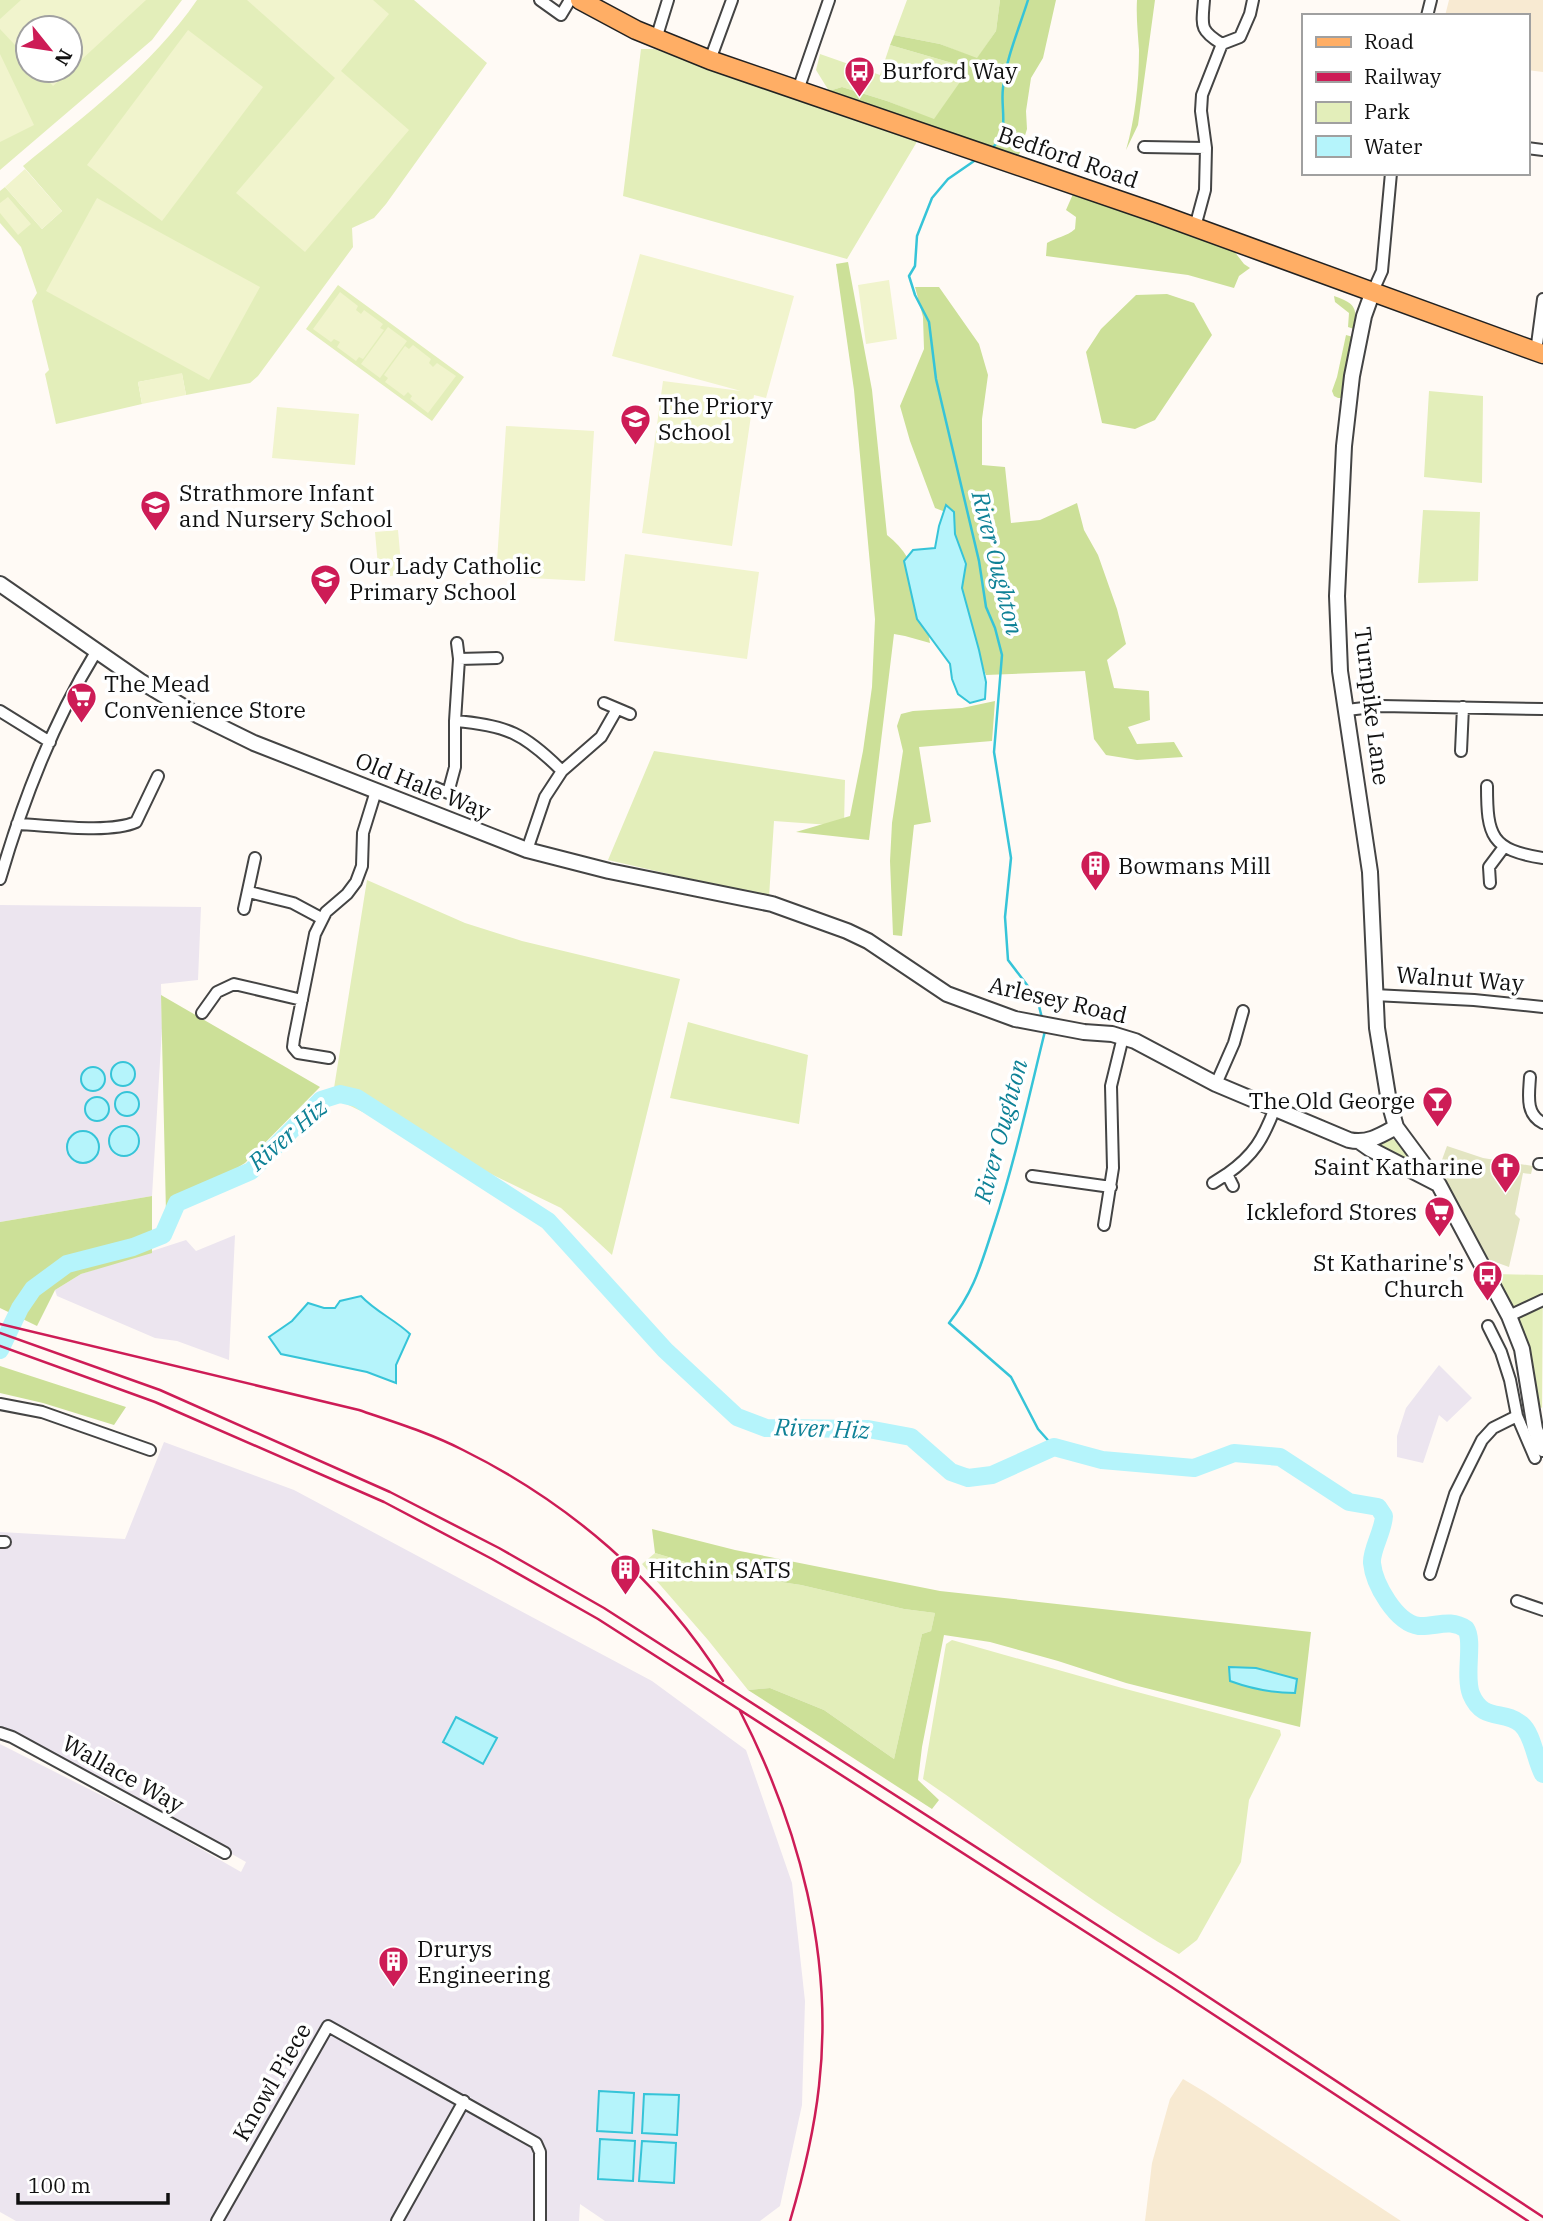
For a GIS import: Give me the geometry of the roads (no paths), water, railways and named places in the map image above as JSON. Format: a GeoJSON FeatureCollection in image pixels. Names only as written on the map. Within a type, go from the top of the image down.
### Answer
{"type":"FeatureCollection","features":[{"type":"Feature","properties":{"kind":"main road","name":"Bedford Road"},"geometry":{"type":"LineString","coordinates":[[580,0],[600,13],[656,39],[710,60],[1195,227],[1539,353]]}},
{"type":"Feature","properties":{"kind":"street"},"geometry":{"type":"LineString","coordinates":[[540,0],[561,15],[570,0]]}},
{"type":"Feature","properties":{"kind":"street"},"geometry":{"type":"LineString","coordinates":[[656,39],[668,0]]}},
{"type":"Feature","properties":{"kind":"street"},"geometry":{"type":"LineString","coordinates":[[710,60],[732,0]]}},
{"type":"Feature","properties":{"kind":"street"},"geometry":{"type":"LineString","coordinates":[[798,90],[829,0]]}},
{"type":"Feature","properties":{"kind":"street"},"geometry":{"type":"LineString","coordinates":[[1204,0],[1202,20],[1207,35],[1222,44]]}},
{"type":"Feature","properties":{"kind":"street"},"geometry":{"type":"LineString","coordinates":[[1195,227],[1205,190],[1206,148],[1200,111],[1202,94],[1222,44],[1240,37],[1253,0]]}},
{"type":"Feature","properties":{"kind":"street"},"geometry":{"type":"LineString","coordinates":[[1144,147],[1206,148]]}},
{"type":"Feature","properties":{"kind":"street"},"geometry":{"type":"LineString","coordinates":[[1373,291],[1382,271],[1391,175]]}},
{"type":"Feature","properties":{"kind":"street","name":"Turnpike Lane"},"geometry":{"type":"LineString","coordinates":[[1373,291],[1364,316],[1352,376],[1344,446],[1339,526],[1338,640],[1370,872],[1374,995],[1382,1067],[1396,1127]]}},
{"type":"Feature","properties":{"kind":"street"},"geometry":{"type":"LineString","coordinates":[[1539,353],[1543,299]]}},
{"type":"Feature","properties":{"kind":"street","name":"Old Hale Way"},"geometry":{"type":"LineString","coordinates":[[0,584],[140,681],[199,716],[254,743],[527,850],[609,871],[772,904],[868,941]]}},
{"type":"Feature","properties":{"kind":"street"},"geometry":{"type":"LineString","coordinates":[[448,793],[454,767],[459,659],[457,643]]}},
{"type":"Feature","properties":{"kind":"street"},"geometry":{"type":"LineString","coordinates":[[0,879],[17,824],[50,742],[68,700],[96,652]]}},
{"type":"Feature","properties":{"kind":"street"},"geometry":{"type":"LineString","coordinates":[[459,659],[497,658]]}},
{"type":"Feature","properties":{"kind":"street"},"geometry":{"type":"LineString","coordinates":[[604,703],[630,714]]}},
{"type":"Feature","properties":{"kind":"street"},"geometry":{"type":"LineString","coordinates":[[1347,710],[1381,706],[1543,709]]}},
{"type":"Feature","properties":{"kind":"street"},"geometry":{"type":"LineString","coordinates":[[1461,751],[1463,707]]}},
{"type":"Feature","properties":{"kind":"street"},"geometry":{"type":"LineString","coordinates":[[527,850],[545,796],[562,771],[601,737],[617,709]]}},
{"type":"Feature","properties":{"kind":"street"},"geometry":{"type":"LineString","coordinates":[[0,712],[50,742]]}},
{"type":"Feature","properties":{"kind":"street"},"geometry":{"type":"LineString","coordinates":[[455,721],[485,723],[513,732],[532,743],[562,771]]}},
{"type":"Feature","properties":{"kind":"street"},"geometry":{"type":"LineString","coordinates":[[17,824],[127,826],[136,822],[158,776]]}},
{"type":"Feature","properties":{"kind":"street"},"geometry":{"type":"LineString","coordinates":[[1487,786],[1491,828],[1497,842],[1517,853],[1543,858]]}},
{"type":"Feature","properties":{"kind":"street"},"geometry":{"type":"LineString","coordinates":[[434,787],[460,798]]}},
{"type":"Feature","properties":{"kind":"street"},"geometry":{"type":"LineString","coordinates":[[329,1058],[298,1054],[293,1047],[312,942],[321,918],[356,882],[362,866],[363,833],[376,792]]}},
{"type":"Feature","properties":{"kind":"street"},"geometry":{"type":"LineString","coordinates":[[1490,883],[1489,867],[1504,847]]}},
{"type":"Feature","properties":{"kind":"street"},"geometry":{"type":"LineString","coordinates":[[244,909],[255,858]]}},
{"type":"Feature","properties":{"kind":"street"},"geometry":{"type":"LineString","coordinates":[[249,892],[293,903],[321,918]]}},
{"type":"Feature","properties":{"kind":"street","name":"Arlesey Road"},"geometry":{"type":"LineString","coordinates":[[868,941],[960,1000],[1015,1019],[1124,1037],[1216,1084],[1349,1140],[1360,1142],[1439,1185]]}},
{"type":"Feature","properties":{"kind":"street"},"geometry":{"type":"LineString","coordinates":[[202,1013],[217,992],[234,984],[302,1000]]}},
{"type":"Feature","properties":{"kind":"street","name":"Walnut Way"},"geometry":{"type":"LineString","coordinates":[[1374,995],[1543,1007]]}},
{"type":"Feature","properties":{"kind":"street"},"geometry":{"type":"LineString","coordinates":[[1216,1084],[1234,1043],[1243,1011]]}},
{"type":"Feature","properties":{"kind":"street"},"geometry":{"type":"LineString","coordinates":[[1104,1225],[1111,1187],[1111,1086],[1124,1037]]}},
{"type":"Feature","properties":{"kind":"street"},"geometry":{"type":"LineString","coordinates":[[1530,1077],[1529,1106],[1533,1116],[1543,1123]]}},
{"type":"Feature","properties":{"kind":"street"},"geometry":{"type":"LineString","coordinates":[[1213,1183],[1245,1160],[1258,1145],[1275,1108]]}},
{"type":"Feature","properties":{"kind":"street"},"geometry":{"type":"LineString","coordinates":[[1360,1142],[1372,1140],[1396,1127],[1439,1185],[1509,1316],[1522,1349],[1539,1453]]}},
{"type":"Feature","properties":{"kind":"street"},"geometry":{"type":"LineString","coordinates":[[1227,1174],[1233,1186]]}},
{"type":"Feature","properties":{"kind":"street"},"geometry":{"type":"LineString","coordinates":[[1032,1177],[1111,1187]]}},
{"type":"Feature","properties":{"kind":"street"},"geometry":{"type":"LineString","coordinates":[[1509,1316],[1543,1300]]}},
{"type":"Feature","properties":{"kind":"street"},"geometry":{"type":"LineString","coordinates":[[1488,1326],[1510,1380],[1517,1416],[1539,1453]]}},
{"type":"Feature","properties":{"kind":"street"},"geometry":{"type":"LineString","coordinates":[[1510,1380],[1526,1378]]}},
{"type":"Feature","properties":{"kind":"street"},"geometry":{"type":"LineString","coordinates":[[0,1404],[42,1412],[150,1450]]}},
{"type":"Feature","properties":{"kind":"street"},"geometry":{"type":"LineString","coordinates":[[1430,1574],[1455,1494],[1482,1440],[1493,1428],[1517,1416]]}},
{"type":"Feature","properties":{"kind":"street"},"geometry":{"type":"LineString","coordinates":[[1517,1601],[1543,1609]]}},
{"type":"Feature","properties":{"kind":"street","name":"Wallace Way"},"geometry":{"type":"LineString","coordinates":[[0,1733],[12,1737],[225,1853]]}},
{"type":"Feature","properties":{"kind":"street","name":"Knowl Piece"},"geometry":{"type":"LineString","coordinates":[[217,2221],[328,2026],[536,2143],[540,2221]]}},
{"type":"Feature","properties":{"kind":"street"},"geometry":{"type":"LineString","coordinates":[[397,2221],[464,2101]]}},
{"type":"Feature","properties":{"kind":"water"},"geometry":{"type":"Polygon","coordinates":[[[946,505],[954,512],[955,534],[966,564],[962,588],[986,682],[985,699],[970,703],[958,694],[950,664],[917,619],[904,561],[913,550],[935,548],[946,505]]]}},
{"type":"Feature","properties":{"kind":"water"},"geometry":{"type":"Polygon","coordinates":[[[123,1062],[134,1069],[135,1074],[128,1085],[123,1086],[112,1079],[111,1074],[118,1063],[123,1062]]]}},
{"type":"Feature","properties":{"kind":"water"},"geometry":{"type":"Polygon","coordinates":[[[93,1067],[102,1070],[105,1079],[102,1088],[93,1091],[84,1088],[81,1079],[84,1070],[93,1067]]]}},
{"type":"Feature","properties":{"kind":"water"},"geometry":{"type":"Polygon","coordinates":[[[127,1092],[135,1096],[139,1104],[135,1112],[127,1116],[119,1112],[115,1104],[119,1096],[127,1092]]]}},
{"type":"Feature","properties":{"kind":"water"},"geometry":{"type":"Polygon","coordinates":[[[97,1097],[106,1100],[109,1109],[106,1118],[97,1121],[88,1118],[85,1109],[88,1100],[97,1097]]]}},
{"type":"Feature","properties":{"kind":"water"},"geometry":{"type":"Polygon","coordinates":[[[124,1126],[135,1130],[139,1141],[135,1152],[124,1156],[113,1152],[109,1141],[113,1130],[124,1126]]]}},
{"type":"Feature","properties":{"kind":"water"},"geometry":{"type":"Polygon","coordinates":[[[83,1131],[94,1136],[99,1147],[94,1158],[83,1163],[72,1158],[67,1147],[72,1136],[83,1131]]]}},
{"type":"Feature","properties":{"kind":"water"},"geometry":{"type":"Polygon","coordinates":[[[361,1296],[410,1334],[396,1365],[396,1383],[367,1372],[281,1354],[269,1337],[292,1321],[308,1303],[335,1308],[340,1301],[361,1296]]]}},
{"type":"Feature","properties":{"kind":"water"},"geometry":{"type":"Polygon","coordinates":[[[1229,1667],[1256,1668],[1297,1679],[1295,1693],[1262,1690],[1230,1681],[1229,1667]]]}},
{"type":"Feature","properties":{"kind":"water"},"geometry":{"type":"Polygon","coordinates":[[[456,1717],[497,1738],[483,1764],[443,1742],[456,1717]]]}},
{"type":"Feature","properties":{"kind":"water"},"geometry":{"type":"Polygon","coordinates":[[[599,2091],[634,2093],[632,2133],[597,2131],[599,2091]]]}},
{"type":"Feature","properties":{"kind":"water"},"geometry":{"type":"Polygon","coordinates":[[[644,2094],[679,2095],[677,2135],[642,2133],[644,2094]]]}},
{"type":"Feature","properties":{"kind":"water"},"geometry":{"type":"Polygon","coordinates":[[[600,2139],[635,2141],[633,2181],[598,2179],[600,2139]]]}},
{"type":"Feature","properties":{"kind":"water"},"geometry":{"type":"Polygon","coordinates":[[[642,2141],[676,2143],[674,2183],[639,2181],[642,2141]]]}},
{"type":"Feature","properties":{"kind":"waterway","name":"River Oughton"},"geometry":{"type":"LineString","coordinates":[[991,149],[997,143],[1003,128],[1002,96],[1005,77],[1028,0]]}},
{"type":"Feature","properties":{"kind":"waterway","name":"River Oughton"},"geometry":{"type":"LineString","coordinates":[[977,159],[948,179],[932,198],[917,236],[915,266],[909,276],[929,322],[936,379],[979,561],[986,607],[1002,655],[994,752],[1011,858],[1005,917],[1008,960],[1037,998],[1042,1018]]}},
{"type":"Feature","properties":{"kind":"waterway","name":"River Oughton"},"geometry":{"type":"LineString","coordinates":[[1045,1031],[1002,1201],[971,1288],[949,1323],[1011,1377],[1038,1429],[1054,1447]]}},
{"type":"Feature","properties":{"kind":"waterway","name":"River Hiz"},"geometry":{"type":"LineString","coordinates":[[0,1350],[20,1308],[33,1289],[67,1264],[133,1247],[163,1235],[177,1203],[251,1171],[321,1100],[340,1094],[357,1098],[548,1221],[665,1350],[737,1417],[766,1428],[868,1429],[911,1437],[951,1472],[968,1478],[992,1475],[1054,1447],[1102,1460],[1194,1468],[1234,1453],[1280,1457],[1349,1502],[1378,1507],[1384,1516],[1372,1563],[1377,1581],[1388,1601],[1402,1618],[1410,1623],[1419,1626],[1454,1624],[1466,1629],[1471,1694],[1481,1709],[1508,1717],[1525,1728],[1543,1774]]}},
{"type":"Feature","properties":{"kind":"railway"},"geometry":{"type":"LineString","coordinates":[[0,1324],[359,1410],[425,1433],[463,1450],[539,1494],[609,1548],[671,1610],[723,1681]]}},
{"type":"Feature","properties":{"kind":"railway"},"geometry":{"type":"LineString","coordinates":[[0,1333],[160,1390],[390,1492],[499,1548],[604,1608],[1175,1975],[1543,2217]]}},
{"type":"Feature","properties":{"kind":"railway"},"geometry":{"type":"LineString","coordinates":[[0,1346],[155,1402],[384,1502],[598,1619],[1170,1986],[1528,2221]]}},
{"type":"Feature","properties":{"kind":"railway"},"geometry":{"type":"LineString","coordinates":[[740,1711],[761,1755],[795,1846],[816,1941],[821,1989],[822,2037],[817,2103],[808,2154],[790,2221]]}},
{"type":"Feature","properties":{"kind":"place","name":"Burford Way"},"geometry":{"type":"Point","coordinates":[859,98]}},
{"type":"Feature","properties":{"kind":"place","name":"The Priory School"},"geometry":{"type":"Point","coordinates":[635,446]}},
{"type":"Feature","properties":{"kind":"place","name":"Strathmore Infant and Nursery School"},"geometry":{"type":"Point","coordinates":[156,533]}},
{"type":"Feature","properties":{"kind":"place","name":"Our Lady Catholic Primary School"},"geometry":{"type":"Point","coordinates":[326,606]}},
{"type":"Feature","properties":{"kind":"place","name":"The Mead Convenience Store"},"geometry":{"type":"Point","coordinates":[81,724]}},
{"type":"Feature","properties":{"kind":"place","name":"Bowmans Mill"},"geometry":{"type":"Point","coordinates":[1095,893]}},
{"type":"Feature","properties":{"kind":"place","name":"The Old George"},"geometry":{"type":"Point","coordinates":[1438,1128]}},
{"type":"Feature","properties":{"kind":"place","name":"Saint Katharine"},"geometry":{"type":"Point","coordinates":[1506,1194]}},
{"type":"Feature","properties":{"kind":"place","name":"Ickleford Stores"},"geometry":{"type":"Point","coordinates":[1440,1239]}},
{"type":"Feature","properties":{"kind":"place","name":"St Katharine's Church"},"geometry":{"type":"Point","coordinates":[1487,1303]}},
{"type":"Feature","properties":{"kind":"place","name":"Hitchin SATS"},"geometry":{"type":"Point","coordinates":[625,1597]}},
{"type":"Feature","properties":{"kind":"place","name":"Drurys Engineering"},"geometry":{"type":"Point","coordinates":[394,1989]}}]}
